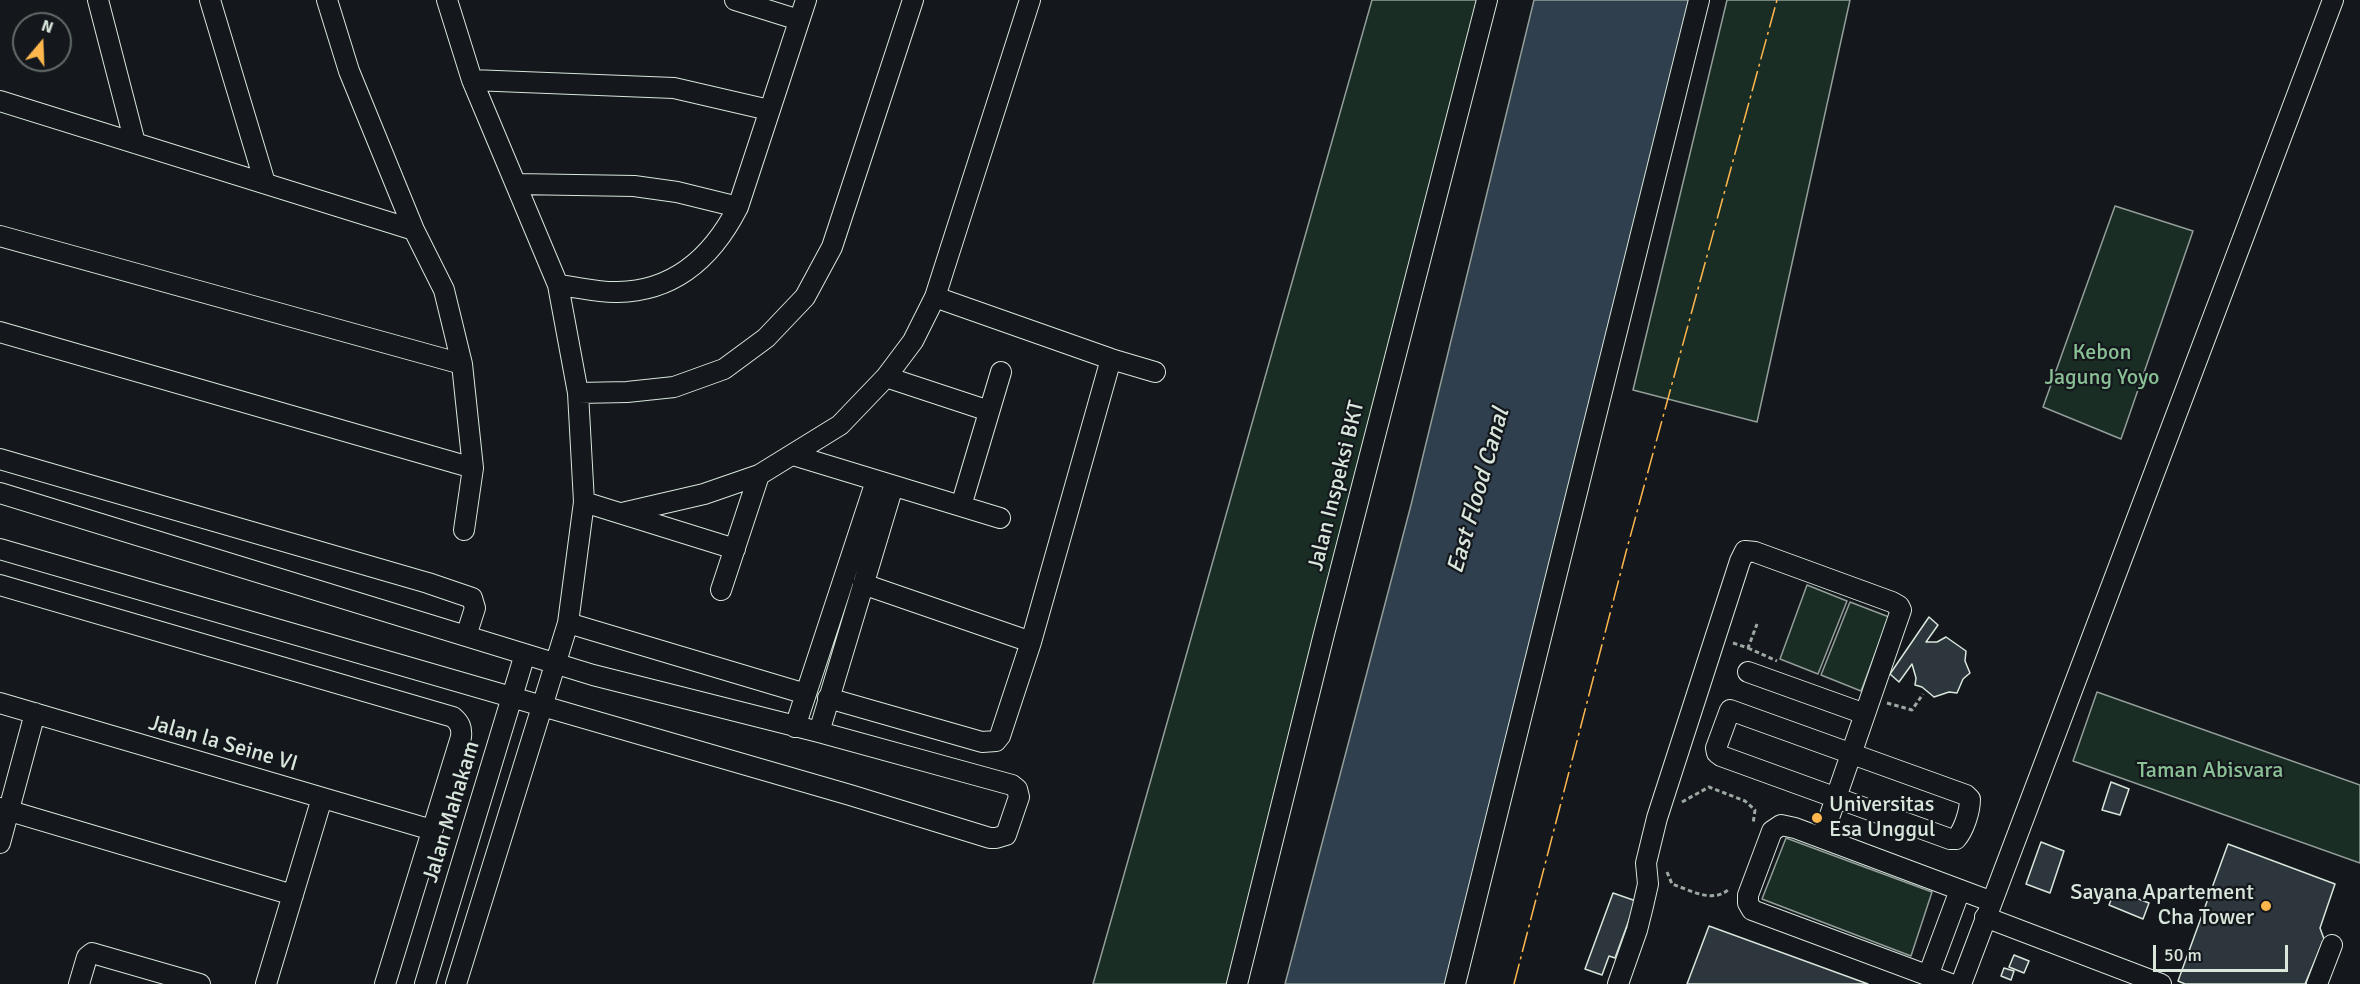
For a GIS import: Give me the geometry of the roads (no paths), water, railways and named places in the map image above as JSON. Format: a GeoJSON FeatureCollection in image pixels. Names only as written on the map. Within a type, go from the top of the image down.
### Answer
{"type":"FeatureCollection","features":[{"type":"Feature","properties":{"kind":"street"},"geometry":{"type":"LineString","coordinates":[[98,0],[135,143]]}},
{"type":"Feature","properties":{"kind":"street"},"geometry":{"type":"LineString","coordinates":[[210,0],[265,183]]}},
{"type":"Feature","properties":{"kind":"street"},"geometry":{"type":"LineString","coordinates":[[327,0],[349,71],[414,230],[444,290],[462,364],[473,468],[464,530]]}},
{"type":"Feature","properties":{"kind":"street"},"geometry":{"type":"LineString","coordinates":[[447,0],[472,80],[558,285],[578,393],[584,502],[568,623],[456,984]]}},
{"type":"Feature","properties":{"kind":"street"},"geometry":{"type":"LineString","coordinates":[[735,0],[799,20]]}},
{"type":"Feature","properties":{"kind":"street"},"geometry":{"type":"LineString","coordinates":[[558,285],[617,292],[659,286],[695,266],[725,232],[738,207],[806,0]]}},
{"type":"Feature","properties":{"kind":"street"},"geometry":{"type":"LineString","coordinates":[[578,393],[627,392],[674,387],[724,369],[766,338],[805,297],[832,247],[913,0]]}},
{"type":"Feature","properties":{"kind":"street"},"geometry":{"type":"LineString","coordinates":[[622,513],[704,494],[759,475],[840,425],[886,378],[913,341],[935,297],[1030,0]]}},
{"type":"Feature","properties":{"kind":"street","name":"Jalan Inspeksi BKT"},"geometry":{"type":"LineString","coordinates":[[1237,984],[1329,611],[1487,0]]}},
{"type":"Feature","properties":{"kind":"street"},"geometry":{"type":"LineString","coordinates":[[1455,984],[1699,0]]}},
{"type":"Feature","properties":{"kind":"street"},"geometry":{"type":"LineString","coordinates":[[1961,984],[2332,0]]}},
{"type":"Feature","properties":{"kind":"street"},"geometry":{"type":"LineString","coordinates":[[472,80],[674,88],[769,110]]}},
{"type":"Feature","properties":{"kind":"street"},"geometry":{"type":"LineString","coordinates":[[0,101],[414,230]]}},
{"type":"Feature","properties":{"kind":"street"},"geometry":{"type":"LineString","coordinates":[[516,184],[634,186],[677,192],[738,207]]}},
{"type":"Feature","properties":{"kind":"street"},"geometry":{"type":"LineString","coordinates":[[0,236],[462,364]]}},
{"type":"Feature","properties":{"kind":"street"},"geometry":{"type":"LineString","coordinates":[[935,297],[1111,359],[1155,372]]}},
{"type":"Feature","properties":{"kind":"street"},"geometry":{"type":"LineString","coordinates":[[0,332],[473,468]]}},
{"type":"Feature","properties":{"kind":"street"},"geometry":{"type":"LineString","coordinates":[[568,623],[830,691],[982,742],[996,741],[1003,730],[1031,642],[1111,359]]}},
{"type":"Feature","properties":{"kind":"street"},"geometry":{"type":"LineString","coordinates":[[961,506],[1001,372]]}},
{"type":"Feature","properties":{"kind":"street"},"geometry":{"type":"LineString","coordinates":[[886,378],[989,411]]}},
{"type":"Feature","properties":{"kind":"street"},"geometry":{"type":"LineString","coordinates":[[793,455],[1000,518]]}},
{"type":"Feature","properties":{"kind":"street"},"geometry":{"type":"LineString","coordinates":[[0,459],[428,583],[472,598],[475,608],[466,636]]}},
{"type":"Feature","properties":{"kind":"street"},"geometry":{"type":"LineString","coordinates":[[721,590],[759,475]]}},
{"type":"Feature","properties":{"kind":"street"},"geometry":{"type":"LineString","coordinates":[[65,513],[76,482]]}},
{"type":"Feature","properties":{"kind":"street"},"geometry":{"type":"LineString","coordinates":[[819,732],[863,584],[884,483]]}},
{"type":"Feature","properties":{"kind":"street"},"geometry":{"type":"LineString","coordinates":[[795,726],[884,483]]}},
{"type":"Feature","properties":{"kind":"street"},"geometry":{"type":"LineString","coordinates":[[0,493],[593,675],[819,732],[1015,787],[1019,797],[1009,830],[1002,837],[990,838],[541,705],[0,549]]}},
{"type":"Feature","properties":{"kind":"street"},"geometry":{"type":"LineString","coordinates":[[584,502],[735,549]]}},
{"type":"Feature","properties":{"kind":"street"},"geometry":{"type":"LineString","coordinates":[[1618,984],[1641,914],[1648,884],[1648,854],[1657,818],[1736,571],[1745,550],[1899,606],[1900,616],[1822,838]]}},
{"type":"Feature","properties":{"kind":"street"},"geometry":{"type":"LineString","coordinates":[[863,584],[1031,642]]}},
{"type":"Feature","properties":{"kind":"street"},"geometry":{"type":"LineString","coordinates":[[0,585],[453,717],[461,727],[461,737],[386,984]]}},
{"type":"Feature","properties":{"kind":"street","name":"Jalan Mahakam"},"geometry":{"type":"LineString","coordinates":[[425,984],[525,654]]}},
{"type":"Feature","properties":{"kind":"street"},"geometry":{"type":"LineString","coordinates":[[1748,672],[1868,706]]}},
{"type":"Feature","properties":{"kind":"street","name":"Jalan la Seine VI"},"geometry":{"type":"LineString","coordinates":[[0,703],[432,830]]}},
{"type":"Feature","properties":{"kind":"street"},"geometry":{"type":"LineString","coordinates":[[1730,710],[1966,795],[1970,799],[1970,805],[1960,834],[1956,839],[1950,839],[1836,799],[1716,753],[1730,710]]}},
{"type":"Feature","properties":{"kind":"street"},"geometry":{"type":"LineString","coordinates":[[0,843],[5,810],[35,714]]}},
{"type":"Feature","properties":{"kind":"street"},"geometry":{"type":"LineString","coordinates":[[266,984],[322,798]]}},
{"type":"Feature","properties":{"kind":"street"},"geometry":{"type":"LineString","coordinates":[[5,810],[292,895]]}},
{"type":"Feature","properties":{"kind":"street"},"geometry":{"type":"LineString","coordinates":[[1951,984],[1752,909],[1748,903],[1748,895],[1772,831],[1776,827],[1788,826],[1955,888],[1988,909],[2161,984]]}},
{"type":"Feature","properties":{"kind":"street"},"geometry":{"type":"LineString","coordinates":[[1923,973],[1955,888]]}},
{"type":"Feature","properties":{"kind":"street"},"geometry":{"type":"LineString","coordinates":[[2317,984],[2332,945]]}},
{"type":"Feature","properties":{"kind":"street"},"geometry":{"type":"LineString","coordinates":[[79,984],[87,957],[92,953],[200,984]]}},
{"type":"Feature","properties":{"kind":"water","name":"East Flood Canal"},"geometry":{"type":"Polygon","coordinates":[[[1534,0],[1692,0],[1450,984],[1285,984],[1411,505],[1534,0]]]}},
{"type":"Feature","properties":{"kind":"place","name":"Universitas Esa Unggul"},"geometry":{"type":"Point","coordinates":[1817,818]}},
{"type":"Feature","properties":{"kind":"place","name":"Sayana Apartement Cha Tower"},"geometry":{"type":"Point","coordinates":[2266,906]}},
{"type":"Feature","properties":{"kind":"park label","name":"Kebon Jagung Yoyo"},"geometry":{"type":"Point","coordinates":[2102,366]}},
{"type":"Feature","properties":{"kind":"park label","name":"Taman Abisvara"},"geometry":{"type":"Point","coordinates":[2210,771]}}]}
